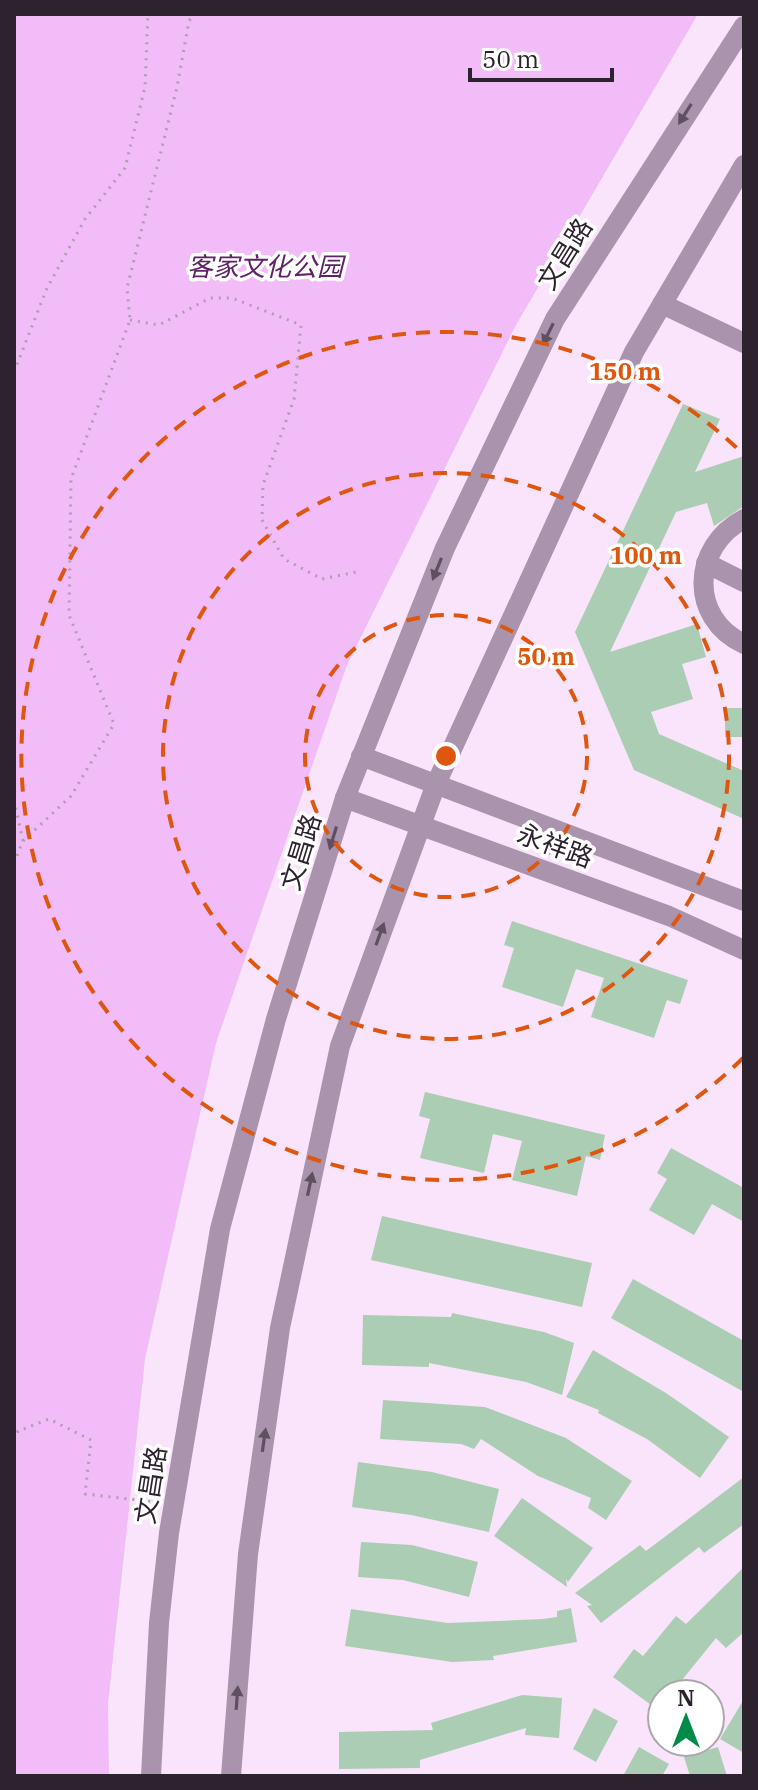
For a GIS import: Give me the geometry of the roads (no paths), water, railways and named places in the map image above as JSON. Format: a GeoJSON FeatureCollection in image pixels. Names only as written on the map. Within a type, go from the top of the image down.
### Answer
{"type":"FeatureCollection","features":[{"type":"Feature","properties":{"kind":"street","name":"文昌路"},"geometry":{"type":"LineString","coordinates":[[151,1776],[159,1623],[174,1504],[220,1229],[276,1019],[345,798],[445,548],[555,319],[744,26]]}},
{"type":"Feature","properties":{"kind":"street"},"geometry":{"type":"LineString","coordinates":[[231,1776],[248,1554],[280,1328],[340,1046],[436,784],[634,352],[744,165]]}},
{"type":"Feature","properties":{"kind":"street"},"geometry":{"type":"LineString","coordinates":[[662,304],[744,343]]}},
{"type":"Feature","properties":{"kind":"street"},"geometry":{"type":"LineString","coordinates":[[744,519],[724,529],[706,563],[703,594],[708,610],[724,633],[744,644]]}},
{"type":"Feature","properties":{"kind":"street"},"geometry":{"type":"LineString","coordinates":[[706,563],[744,582]]}},
{"type":"Feature","properties":{"kind":"street","name":"永祥路"},"geometry":{"type":"LineString","coordinates":[[361,756],[744,901]]}},
{"type":"Feature","properties":{"kind":"street","name":"永祥路"},"geometry":{"type":"LineString","coordinates":[[345,798],[669,916],[744,950]]}},
{"type":"Feature","properties":{"kind":"park label","name":"客家文化公园"},"geometry":{"type":"Point","coordinates":[265,267]}}]}
